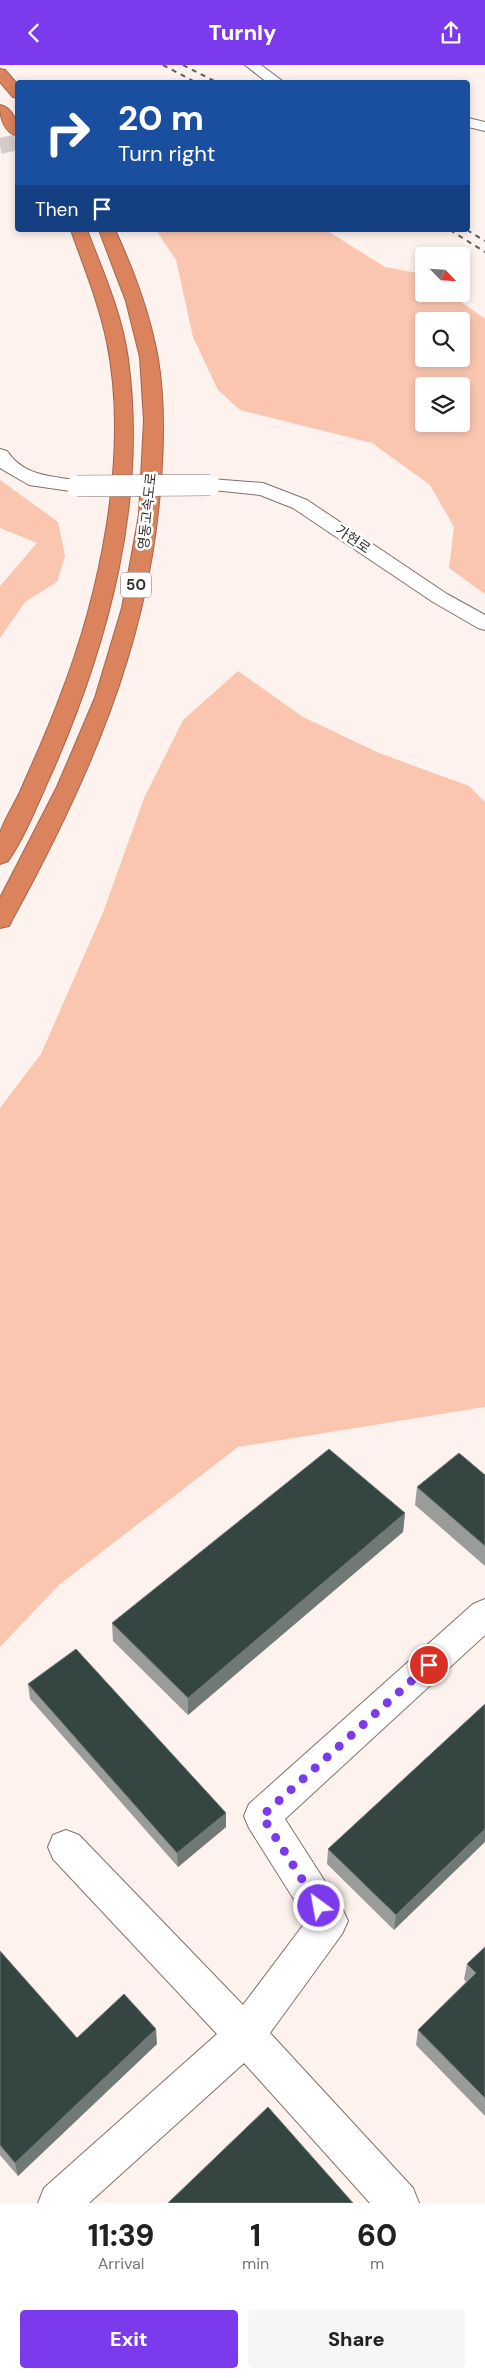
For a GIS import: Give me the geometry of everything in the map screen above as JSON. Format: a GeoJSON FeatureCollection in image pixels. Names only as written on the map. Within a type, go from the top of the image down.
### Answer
{"type":"FeatureCollection","features":[{"type":"Feature","properties":{"kind":"highway"},"geometry":{"type":"LineString","coordinates":[[0,73],[15,90]]}},
{"type":"Feature","properties":{"kind":"highway"},"geometry":{"type":"LineString","coordinates":[[0,109],[15,128]]}},
{"type":"Feature","properties":{"kind":"highway","name":"영동고속도로"},"geometry":{"type":"LineString","coordinates":[[0,856],[59,733],[88,646],[106,583],[118,516],[122,464],[122,407],[119,359],[108,308],[80,232]]}},
{"type":"Feature","properties":{"kind":"highway","name":"영동고속도로"},"geometry":{"type":"LineString","coordinates":[[0,921],[44,841],[90,740],[121,650],[140,570],[149,497],[153,439],[150,373],[135,301],[109,232]]}},
{"type":"Feature","properties":{"kind":"street"},"geometry":{"type":"LineString","coordinates":[[252,65],[274,80]]}},
{"type":"Feature","properties":{"kind":"street"},"geometry":{"type":"LineString","coordinates":[[470,123],[485,127]]}},
{"type":"Feature","properties":{"kind":"street","name":"가현로"},"geometry":{"type":"LineString","coordinates":[[0,455],[4,461],[36,481],[77,486],[210,485],[263,489],[300,504],[440,598],[485,624]]}},
{"type":"Feature","properties":{"kind":"street"},"geometry":{"type":"LineString","coordinates":[[59,2203],[245,2035],[328,1921],[262,1816],[485,1614]]}},
{"type":"Feature","properties":{"kind":"street"},"geometry":{"type":"LineString","coordinates":[[66,1847],[245,2035],[398,2203]]}},
{"type":"Feature","properties":{"kind":"shaded area"},"geometry":{"type":"Polygon","coordinates":[[[157,232],[329,232],[385,267],[415,273],[415,303],[463,303],[485,319],[485,594],[449,568],[454,527],[430,485],[372,443],[240,410],[218,390],[193,337],[176,260],[157,232]]]}},
{"type":"Feature","properties":{"kind":"shaded area"},"geometry":{"type":"Polygon","coordinates":[[[0,480],[58,522],[65,556],[57,582],[25,602],[0,638],[0,586],[37,543],[0,528],[0,480]]]}},
{"type":"Feature","properties":{"kind":"shaded area"},"geometry":{"type":"Polygon","coordinates":[[[238,671],[303,717],[379,753],[469,786],[485,802],[485,1407],[238,1447],[59,1585],[0,1647],[0,1108],[41,1054],[104,910],[144,798],[183,720],[238,671]]]}},
{"type":"Feature","properties":{"kind":"building"},"geometry":{"type":"Polygon","coordinates":[[[329,1449],[405,1513],[188,1698],[112,1623],[329,1449]]]}},
{"type":"Feature","properties":{"kind":"building"},"geometry":{"type":"Polygon","coordinates":[[[459,1453],[485,1475],[485,1546],[417,1487],[459,1453]]]}},
{"type":"Feature","properties":{"kind":"building"},"geometry":{"type":"Polygon","coordinates":[[[76,1649],[226,1813],[177,1853],[28,1684],[76,1649]]]}},
{"type":"Feature","properties":{"kind":"building"},"geometry":{"type":"Polygon","coordinates":[[[485,1704],[485,1829],[396,1915],[328,1849],[485,1704]]]}},
{"type":"Feature","properties":{"kind":"building"},"geometry":{"type":"Polygon","coordinates":[[[485,1947],[485,2098],[418,2030],[476,1973],[467,1964],[485,1947]]]}},
{"type":"Feature","properties":{"kind":"building"},"geometry":{"type":"Polygon","coordinates":[[[0,1951],[77,2038],[124,1994],[156,2029],[15,2163],[0,2145],[0,1951]]]}},
{"type":"Feature","properties":{"kind":"building"},"geometry":{"type":"Polygon","coordinates":[[[268,2107],[353,2203],[168,2203],[268,2107]]]}},
{"type":"Feature","properties":{"kind":"tunnel"},"geometry":{"type":"LineString","coordinates":[[0,146],[15,143]]}},
{"type":"Feature","properties":{"kind":"railway"},"geometry":{"type":"LineString","coordinates":[[163,65],[191,80]]}},
{"type":"Feature","properties":{"kind":"railway"},"geometry":{"type":"LineString","coordinates":[[183,65],[212,80]]}},
{"type":"Feature","properties":{"kind":"railway"},"geometry":{"type":"LineString","coordinates":[[453,232],[485,252]]}},
{"type":"Feature","properties":{"kind":"railway"},"geometry":{"type":"LineString","coordinates":[[470,232],[485,241]]}},
{"type":"Feature","properties":{"kind":"route"},"geometry":{"type":"LineString","coordinates":[[319,1906],[262,1816],[429,1665]]}}]}
